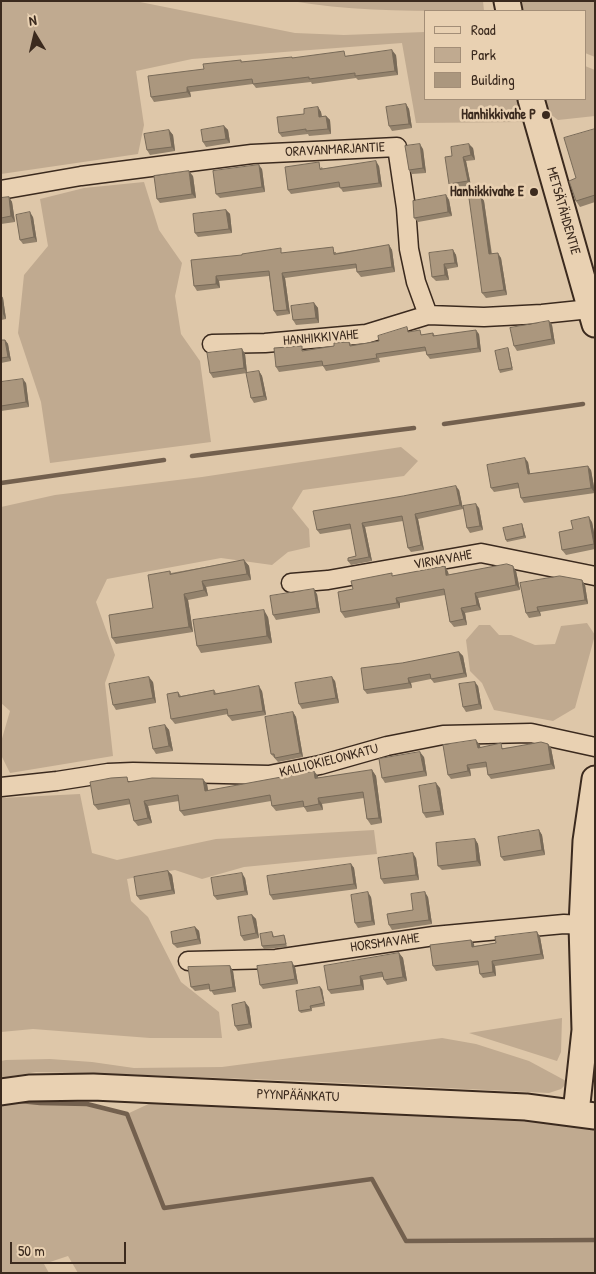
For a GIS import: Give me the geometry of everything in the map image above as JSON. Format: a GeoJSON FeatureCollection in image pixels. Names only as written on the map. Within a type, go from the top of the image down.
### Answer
{"type":"FeatureCollection","features":[{"type":"Feature","properties":{"kind":"main road","name":"METSÄTÄHDENTIE"},"geometry":{"type":"LineString","coordinates":[[531,100],[593,317]]}},
{"type":"Feature","properties":{"kind":"main road"},"geometry":{"type":"LineString","coordinates":[[585,1114],[585,996],[582,924],[586,841],[595,779]]}},
{"type":"Feature","properties":{"kind":"main road","name":"PYYNPÄÄNKATU"},"geometry":{"type":"LineString","coordinates":[[1,1092],[29,1088],[93,1087],[454,1102],[526,1107],[585,1114]]}},
{"type":"Feature","properties":{"kind":"street","name":"ORAVANMARJANTIE"},"geometry":{"type":"LineString","coordinates":[[1,190],[81,176],[252,154],[397,147],[406,208],[409,249],[416,282],[428,315]]}},
{"type":"Feature","properties":{"kind":"street"},"geometry":{"type":"LineString","coordinates":[[428,315],[484,317],[542,314],[593,317]]}},
{"type":"Feature","properties":{"kind":"street","name":"HANHIKKIVAHE"},"geometry":{"type":"LineString","coordinates":[[212,344],[265,343],[366,334],[428,315]]}},
{"type":"Feature","properties":{"kind":"street","name":"VIRNAVAHE"},"geometry":{"type":"LineString","coordinates":[[290,583],[328,580],[481,553],[595,576]]}},
{"type":"Feature","properties":{"kind":"street","name":"KALLIOKIELONKATU"},"geometry":{"type":"LineString","coordinates":[[1,787],[117,772],[269,775],[320,765],[387,746],[443,735],[531,734],[595,747]]}},
{"type":"Feature","properties":{"kind":"street","name":"HORSMAVAHE"},"geometry":{"type":"LineString","coordinates":[[188,961],[276,959],[434,936],[582,924]]}},
{"type":"Feature","properties":{"kind":"green space"},"geometry":{"type":"Polygon","coordinates":[[[1,1],[135,1],[295,33],[344,35],[424,32],[424,100],[518,100],[524,122],[416,123],[402,43],[192,59],[136,71],[144,125],[138,154],[1,174],[1,1]]]}},
{"type":"Feature","properties":{"kind":"green space"},"geometry":{"type":"Polygon","coordinates":[[[291,1],[483,1],[484,10],[412,11],[315,5],[291,1]]]}},
{"type":"Feature","properties":{"kind":"green space"},"geometry":{"type":"Polygon","coordinates":[[[522,1],[595,1],[595,57],[586,53],[586,10],[523,10],[522,1]]]}},
{"type":"Feature","properties":{"kind":"green space"},"geometry":{"type":"Polygon","coordinates":[[[586,66],[595,70],[595,116],[558,120],[545,110],[543,100],[586,100],[586,66]]]}},
{"type":"Feature","properties":{"kind":"green space"},"geometry":{"type":"Polygon","coordinates":[[[144,182],[159,230],[182,263],[175,296],[181,334],[200,361],[211,442],[50,463],[41,402],[18,333],[24,275],[48,246],[40,199],[84,188],[144,182]]]}},
{"type":"Feature","properties":{"kind":"green space"},"geometry":{"type":"Polygon","coordinates":[[[401,447],[418,461],[404,476],[303,490],[292,508],[309,529],[310,547],[288,552],[272,565],[221,558],[107,579],[96,602],[115,655],[105,683],[113,756],[10,773],[1,755],[1,742],[10,711],[1,703],[1,507],[55,495],[202,477],[401,447]]]}},
{"type":"Feature","properties":{"kind":"green space"},"geometry":{"type":"Polygon","coordinates":[[[587,623],[595,635],[575,708],[553,721],[494,710],[482,683],[470,671],[466,640],[479,625],[490,625],[499,635],[511,635],[535,645],[555,644],[561,626],[587,623]]]}},
{"type":"Feature","properties":{"kind":"green space"},"geometry":{"type":"Polygon","coordinates":[[[80,794],[92,853],[117,860],[216,839],[374,830],[377,854],[244,867],[202,879],[175,870],[127,879],[131,901],[148,917],[181,982],[219,1012],[222,1038],[150,1038],[33,1029],[1,1032],[1,798],[80,794]]]}},
{"type":"Feature","properties":{"kind":"green space"},"geometry":{"type":"Polygon","coordinates":[[[562,1018],[561,1052],[557,1061],[469,1033],[562,1018]]]}},
{"type":"Feature","properties":{"kind":"green space"},"geometry":{"type":"Polygon","coordinates":[[[442,1038],[476,1044],[529,1061],[568,1082],[561,1089],[549,1093],[115,1074],[36,1072],[1,1078],[1,1061],[6,1060],[50,1059],[134,1068],[222,1067],[442,1038]]]}},
{"type":"Feature","properties":{"kind":"green space"},"geometry":{"type":"Polygon","coordinates":[[[9,1100],[87,1104],[127,1114],[155,1101],[515,1117],[595,1128],[595,1273],[78,1273],[68,1256],[44,1264],[49,1273],[1,1273],[1,1102],[9,1100]]]}},
{"type":"Feature","properties":{"kind":"building"},"geometry":{"type":"Polygon","coordinates":[[[392,50],[395,71],[355,76],[355,73],[309,79],[309,77],[253,84],[252,79],[187,87],[187,92],[151,97],[148,76],[204,69],[203,64],[292,58],[344,51],[345,56],[392,50]]]}},
{"type":"Feature","properties":{"kind":"building"},"geometry":{"type":"Polygon","coordinates":[[[406,104],[409,124],[389,126],[386,107],[406,104]]]}},
{"type":"Feature","properties":{"kind":"building"},"geometry":{"type":"Polygon","coordinates":[[[318,107],[319,117],[326,116],[328,129],[306,131],[306,129],[279,133],[277,117],[304,114],[304,109],[318,107]]]}},
{"type":"Feature","properties":{"kind":"building"},"geometry":{"type":"Polygon","coordinates":[[[224,126],[226,139],[203,142],[201,130],[224,126]]]}},
{"type":"Feature","properties":{"kind":"building"},"geometry":{"type":"Polygon","coordinates":[[[595,129],[595,195],[576,201],[569,181],[576,178],[564,138],[595,129]]]}},
{"type":"Feature","properties":{"kind":"building"},"geometry":{"type":"Polygon","coordinates":[[[169,130],[172,147],[147,150],[144,134],[169,130]]]}},
{"type":"Feature","properties":{"kind":"building"},"geometry":{"type":"Polygon","coordinates":[[[420,144],[423,168],[409,170],[405,146],[420,144]]]}},
{"type":"Feature","properties":{"kind":"building"},"geometry":{"type":"Polygon","coordinates":[[[469,144],[471,155],[463,157],[468,181],[449,184],[445,157],[452,156],[451,147],[469,144]]]}},
{"type":"Feature","properties":{"kind":"building"},"geometry":{"type":"Polygon","coordinates":[[[376,161],[379,183],[340,188],[339,182],[288,190],[285,167],[319,162],[320,169],[376,161]]]}},
{"type":"Feature","properties":{"kind":"building"},"geometry":{"type":"Polygon","coordinates":[[[259,165],[262,187],[216,194],[213,171],[259,165]]]}},
{"type":"Feature","properties":{"kind":"building"},"geometry":{"type":"Polygon","coordinates":[[[189,171],[192,194],[157,199],[154,176],[189,171]]]}},
{"type":"Feature","properties":{"kind":"building"},"geometry":{"type":"Polygon","coordinates":[[[446,195],[448,212],[414,218],[413,201],[446,195]]]}},
{"type":"Feature","properties":{"kind":"building"},"geometry":{"type":"Polygon","coordinates":[[[481,196],[489,254],[498,253],[504,290],[482,293],[469,198],[481,196]]]}},
{"type":"Feature","properties":{"kind":"building"},"geometry":{"type":"Polygon","coordinates":[[[9,197],[11,216],[1,218],[1,198],[9,197]]]}},
{"type":"Feature","properties":{"kind":"building"},"geometry":{"type":"Polygon","coordinates":[[[226,210],[229,229],[195,233],[193,214],[226,210]]]}},
{"type":"Feature","properties":{"kind":"building"},"geometry":{"type":"Polygon","coordinates":[[[30,212],[34,237],[20,240],[16,215],[30,212]]]}},
{"type":"Feature","properties":{"kind":"building"},"geometry":{"type":"Polygon","coordinates":[[[389,245],[392,267],[357,272],[356,264],[282,273],[287,310],[274,311],[269,271],[216,276],[216,284],[194,286],[191,260],[242,255],[281,248],[281,253],[333,247],[334,254],[389,245]]]}},
{"type":"Feature","properties":{"kind":"building"},"geometry":{"type":"Polygon","coordinates":[[[453,250],[455,263],[444,264],[445,275],[432,277],[429,253],[453,250]]]}},
{"type":"Feature","properties":{"kind":"building"},"geometry":{"type":"Polygon","coordinates":[[[314,303],[316,318],[293,320],[291,306],[314,303]]]}},
{"type":"Feature","properties":{"kind":"building"},"geometry":{"type":"Polygon","coordinates":[[[549,321],[552,339],[514,346],[510,328],[549,321]]]}},
{"type":"Feature","properties":{"kind":"building"},"geometry":{"type":"Polygon","coordinates":[[[407,327],[408,332],[420,330],[421,335],[433,333],[433,336],[476,330],[478,348],[427,355],[425,347],[376,354],[377,358],[323,366],[322,361],[276,367],[274,348],[302,346],[302,351],[334,346],[334,343],[349,342],[350,346],[379,341],[378,336],[407,327]]]}},
{"type":"Feature","properties":{"kind":"building"},"geometry":{"type":"Polygon","coordinates":[[[1,340],[5,340],[8,357],[1,358],[1,340]]]}},
{"type":"Feature","properties":{"kind":"building"},"geometry":{"type":"Polygon","coordinates":[[[508,348],[512,368],[499,370],[495,351],[508,348]]]}},
{"type":"Feature","properties":{"kind":"building"},"geometry":{"type":"Polygon","coordinates":[[[242,349],[244,368],[210,373],[207,353],[242,349]]]}},
{"type":"Feature","properties":{"kind":"building"},"geometry":{"type":"Polygon","coordinates":[[[259,371],[264,396],[251,398],[246,373],[259,371]]]}},
{"type":"Feature","properties":{"kind":"building"},"geometry":{"type":"Polygon","coordinates":[[[23,379],[26,402],[1,406],[1,382],[23,379]]]}},
{"type":"Feature","properties":{"kind":"building"},"geometry":{"type":"Polygon","coordinates":[[[525,458],[528,474],[588,466],[591,488],[521,498],[518,483],[491,488],[487,465],[525,458]]]}},
{"type":"Feature","properties":{"kind":"building"},"geometry":{"type":"Polygon","coordinates":[[[456,486],[460,505],[415,514],[421,545],[408,548],[402,516],[362,523],[369,557],[348,561],[348,558],[356,556],[350,524],[317,530],[313,511],[456,486]]]}},
{"type":"Feature","properties":{"kind":"building"},"geometry":{"type":"Polygon","coordinates":[[[476,504],[480,526],[467,528],[463,506],[476,504]]]}},
{"type":"Feature","properties":{"kind":"building"},"geometry":{"type":"Polygon","coordinates":[[[589,517],[594,544],[562,550],[559,532],[573,529],[571,521],[589,517]]]}},
{"type":"Feature","properties":{"kind":"building"},"geometry":{"type":"Polygon","coordinates":[[[522,524],[524,536],[506,540],[503,528],[522,524]]]}},
{"type":"Feature","properties":{"kind":"building"},"geometry":{"type":"Polygon","coordinates":[[[244,560],[247,574],[202,581],[204,590],[184,594],[189,627],[112,638],[109,615],[153,608],[148,575],[170,571],[170,574],[244,560]]]}},
{"type":"Feature","properties":{"kind":"building"},"geometry":{"type":"Polygon","coordinates":[[[507,564],[513,566],[516,585],[475,593],[477,605],[461,608],[464,619],[450,622],[444,589],[396,598],[397,603],[341,612],[338,592],[353,589],[351,581],[392,573],[392,576],[445,566],[446,575],[507,564]]]}},
{"type":"Feature","properties":{"kind":"building"},"geometry":{"type":"Polygon","coordinates":[[[560,576],[582,580],[585,600],[537,607],[538,611],[526,613],[520,583],[560,576]]]}},
{"type":"Feature","properties":{"kind":"building"},"geometry":{"type":"Polygon","coordinates":[[[314,589],[317,608],[273,615],[270,596],[314,589]]]}},
{"type":"Feature","properties":{"kind":"building"},"geometry":{"type":"Polygon","coordinates":[[[264,610],[267,636],[197,646],[193,620],[264,610]]]}},
{"type":"Feature","properties":{"kind":"building"},"geometry":{"type":"Polygon","coordinates":[[[459,652],[464,673],[431,679],[430,674],[408,678],[409,683],[364,690],[361,668],[402,663],[459,652]]]}},
{"type":"Feature","properties":{"kind":"building"},"geometry":{"type":"Polygon","coordinates":[[[149,677],[153,698],[113,705],[109,684],[149,677]]]}},
{"type":"Feature","properties":{"kind":"building"},"geometry":{"type":"Polygon","coordinates":[[[332,677],[336,698],[299,704],[295,683],[332,677]]]}},
{"type":"Feature","properties":{"kind":"building"},"geometry":{"type":"Polygon","coordinates":[[[475,682],[479,704],[463,707],[459,684],[475,682]]]}},
{"type":"Feature","properties":{"kind":"building"},"geometry":{"type":"Polygon","coordinates":[[[259,686],[263,711],[228,716],[227,709],[171,719],[167,694],[178,692],[179,697],[214,690],[214,694],[259,686]]]}},
{"type":"Feature","properties":{"kind":"building"},"geometry":{"type":"Polygon","coordinates":[[[293,712],[300,753],[275,758],[274,754],[271,754],[265,717],[293,712]]]}},
{"type":"Feature","properties":{"kind":"building"},"geometry":{"type":"Polygon","coordinates":[[[165,725],[169,746],[153,749],[149,728],[165,725]]]}},
{"type":"Feature","properties":{"kind":"building"},"geometry":{"type":"Polygon","coordinates":[[[476,740],[478,748],[501,743],[502,749],[541,742],[548,744],[551,764],[488,775],[486,762],[467,765],[468,771],[448,775],[443,745],[476,740]]]}},
{"type":"Feature","properties":{"kind":"building"},"geometry":{"type":"Polygon","coordinates":[[[420,752],[424,771],[382,778],[379,759],[420,752]]]}},
{"type":"Feature","properties":{"kind":"building"},"geometry":{"type":"Polygon","coordinates":[[[372,770],[379,818],[367,819],[363,792],[318,798],[319,804],[304,807],[303,801],[272,806],[270,795],[180,811],[178,795],[144,801],[148,818],[134,821],[129,799],[94,805],[90,782],[127,777],[128,782],[152,778],[203,779],[205,791],[314,771],[315,778],[372,770]]]}},
{"type":"Feature","properties":{"kind":"building"},"geometry":{"type":"Polygon","coordinates":[[[436,783],[441,811],[423,813],[419,786],[436,783]]]}},
{"type":"Feature","properties":{"kind":"building"},"geometry":{"type":"Polygon","coordinates":[[[539,830],[542,850],[501,857],[498,837],[539,830]]]}},
{"type":"Feature","properties":{"kind":"building"},"geometry":{"type":"Polygon","coordinates":[[[475,839],[477,861],[438,866],[436,843],[475,839]]]}},
{"type":"Feature","properties":{"kind":"building"},"geometry":{"type":"Polygon","coordinates":[[[413,853],[416,875],[381,879],[378,858],[413,853]]]}},
{"type":"Feature","properties":{"kind":"building"},"geometry":{"type":"Polygon","coordinates":[[[351,864],[354,884],[270,895],[267,876],[351,864]]]}},
{"type":"Feature","properties":{"kind":"building"},"geometry":{"type":"Polygon","coordinates":[[[168,871],[172,890],[137,896],[134,877],[168,871]]]}},
{"type":"Feature","properties":{"kind":"building"},"geometry":{"type":"Polygon","coordinates":[[[242,873],[245,891],[214,896],[211,878],[242,873]]]}},
{"type":"Feature","properties":{"kind":"building"},"geometry":{"type":"Polygon","coordinates":[[[368,892],[372,921],[355,923],[351,895],[368,892]]]}},
{"type":"Feature","properties":{"kind":"building"},"geometry":{"type":"Polygon","coordinates":[[[425,892],[429,920],[389,925],[387,914],[413,910],[411,894],[425,892]]]}},
{"type":"Feature","properties":{"kind":"building"},"geometry":{"type":"Polygon","coordinates":[[[252,915],[256,933],[241,936],[238,917],[252,915]]]}},
{"type":"Feature","properties":{"kind":"building"},"geometry":{"type":"Polygon","coordinates":[[[195,927],[198,939],[173,944],[171,932],[195,927]]]}},
{"type":"Feature","properties":{"kind":"building"},"geometry":{"type":"Polygon","coordinates":[[[272,932],[273,937],[284,935],[286,944],[262,946],[260,934],[272,932]]]}},
{"type":"Feature","properties":{"kind":"building"},"geometry":{"type":"Polygon","coordinates":[[[537,932],[541,954],[492,961],[493,972],[480,974],[478,961],[433,966],[430,945],[471,940],[472,947],[496,943],[495,937],[537,932]]]}},
{"type":"Feature","properties":{"kind":"building"},"geometry":{"type":"Polygon","coordinates":[[[399,953],[403,977],[384,980],[382,972],[360,976],[361,985],[328,990],[324,966],[399,953]]]}},
{"type":"Feature","properties":{"kind":"building"},"geometry":{"type":"Polygon","coordinates":[[[292,962],[295,979],[260,985],[257,966],[292,962]]]}},
{"type":"Feature","properties":{"kind":"building"},"geometry":{"type":"Polygon","coordinates":[[[230,966],[233,987],[210,991],[209,984],[191,987],[188,967],[230,966]]]}},
{"type":"Feature","properties":{"kind":"building"},"geometry":{"type":"Polygon","coordinates":[[[320,987],[324,1003],[310,1006],[311,1009],[299,1011],[296,991],[320,987]]]}},
{"type":"Feature","properties":{"kind":"building"},"geometry":{"type":"Polygon","coordinates":[[[245,1002],[249,1024],[235,1026],[232,1005],[245,1002]]]}},
{"type":"Feature","properties":{"kind":"waterway"},"geometry":{"type":"LineString","coordinates":[[444,424],[583,404]]}},
{"type":"Feature","properties":{"kind":"waterway"},"geometry":{"type":"LineString","coordinates":[[192,456],[414,428]]}},
{"type":"Feature","properties":{"kind":"waterway"},"geometry":{"type":"LineString","coordinates":[[1,483],[164,460]]}},
{"type":"Feature","properties":{"kind":"waterway"},"geometry":{"type":"LineString","coordinates":[[20,1101],[87,1104],[127,1114],[164,1208],[372,1179],[406,1241],[595,1240]]}},
{"type":"Feature","properties":{"kind":"place","name":"Hanhikkivahe P"},"geometry":{"type":"Point","coordinates":[546,115]}},
{"type":"Feature","properties":{"kind":"place","name":"Hanhikkivahe E"},"geometry":{"type":"Point","coordinates":[534,192]}}]}
